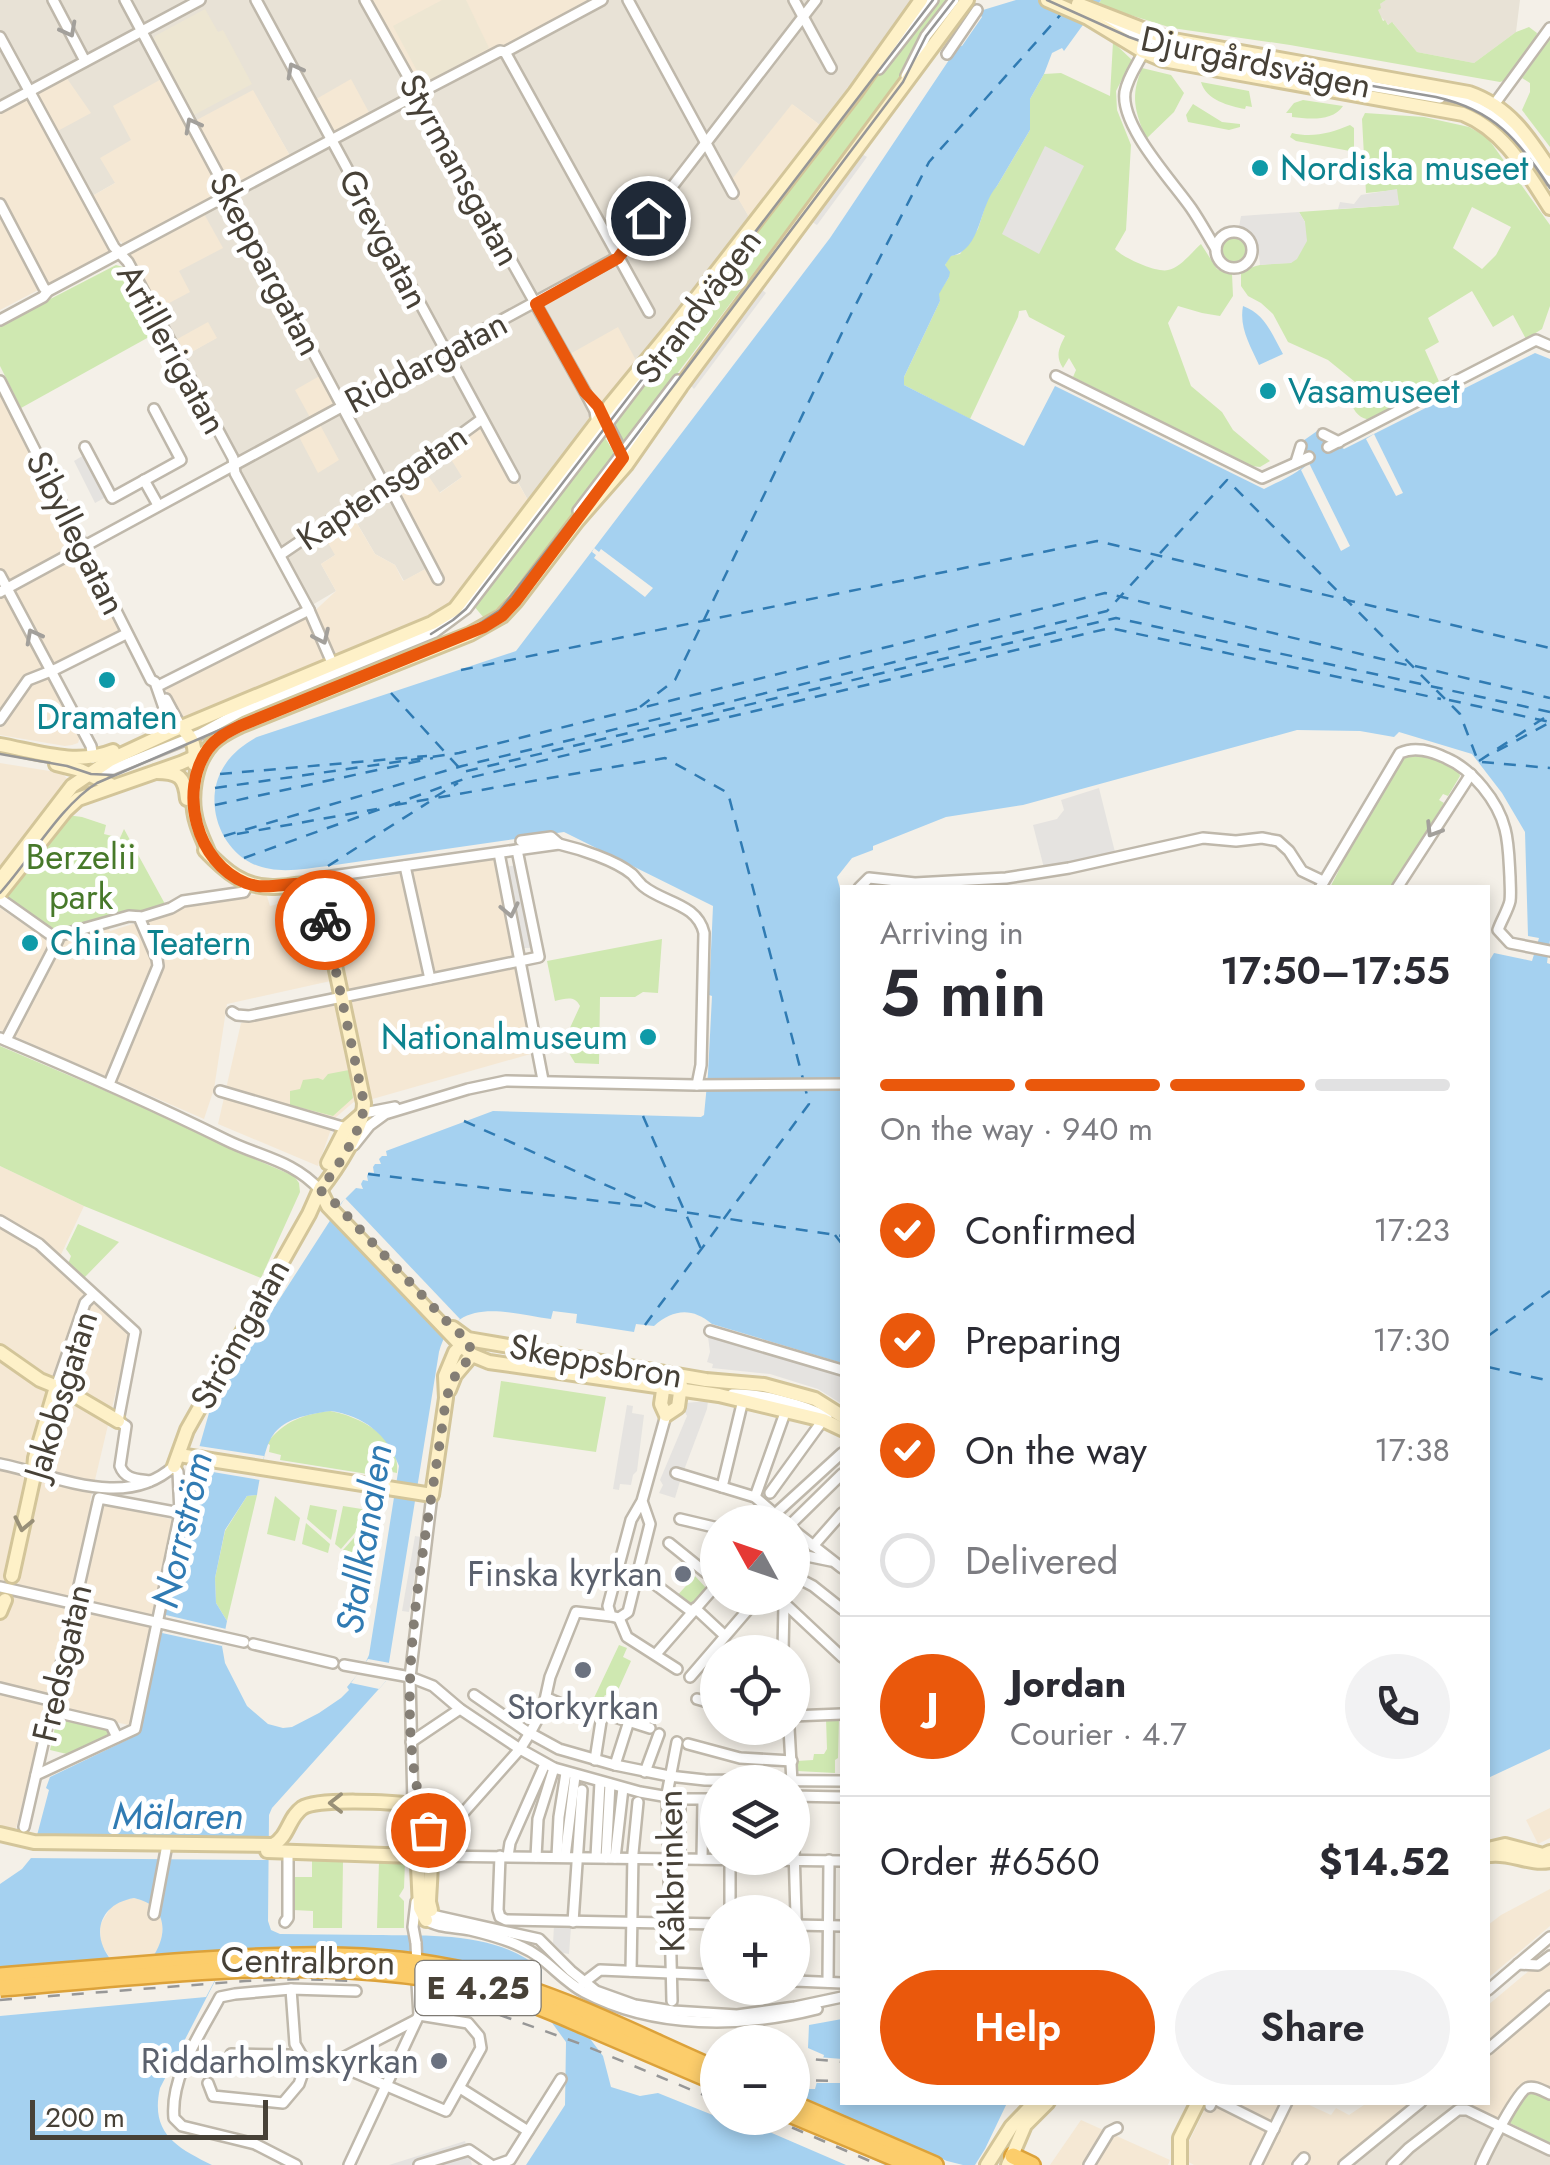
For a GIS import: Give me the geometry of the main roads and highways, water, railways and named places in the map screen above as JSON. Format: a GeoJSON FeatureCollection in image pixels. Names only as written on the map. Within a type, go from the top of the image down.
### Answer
{"type":"FeatureCollection","features":[{"type":"Feature","properties":{"kind":"highway","name":"Centralbron"},"geometry":{"type":"LineString","coordinates":[[0,1976],[281,1956],[336,1955],[435,1965],[540,1992],[700,2062]]}},
{"type":"Feature","properties":{"kind":"highway","name":"Centralbron"},"geometry":{"type":"LineString","coordinates":[[0,1988],[221,1970],[358,1970],[402,1974],[472,1986],[541,2007],[700,2075]]}},
{"type":"Feature","properties":{"kind":"highway"},"geometry":{"type":"LineString","coordinates":[[810,2110],[936,2164]]}},
{"type":"Feature","properties":{"kind":"highway"},"geometry":{"type":"LineString","coordinates":[[810,2124],[902,2163]]}},
{"type":"Feature","properties":{"kind":"highway"},"geometry":{"type":"LineString","coordinates":[[1006,2158],[1032,2165]]}},
{"type":"Feature","properties":{"kind":"water"},"geometry":{"type":"Polygon","coordinates":[[[1016,0],[1101,0],[1064,51],[1062,48],[1052,53],[1030,99],[1030,130],[991,195],[969,245],[951,256],[945,265],[949,277],[904,377],[904,385],[1024,446],[1055,386],[1264,489],[1306,464],[1310,459],[1300,443],[1320,429],[1330,451],[1344,449],[1535,353],[1550,359],[1550,1749],[1490,1777],[1490,960],[1494,953],[1532,961],[1539,938],[1528,936],[1525,832],[1502,793],[1472,754],[1399,732],[1394,737],[1360,731],[1297,730],[1023,805],[946,817],[873,846],[873,850],[852,858],[837,877],[840,1362],[683,1312],[654,1326],[636,1324],[634,1332],[576,1323],[577,1314],[553,1311],[551,1319],[484,1312],[457,1322],[439,1352],[386,1681],[272,1808],[268,1921],[271,1930],[280,1934],[462,1938],[505,1948],[524,1957],[542,1970],[541,1986],[573,2016],[603,2056],[611,2087],[640,2096],[658,2093],[700,2110],[700,2135],[810,2135],[810,2089],[815,2089],[824,2055],[810,2049],[809,2025],[840,2019],[840,2105],[1006,2105],[975,2165],[526,2165],[565,2105],[566,2042],[520,1979],[490,1969],[406,1954],[301,1947],[230,1952],[160,2088],[159,2116],[169,2137],[212,2165],[0,2165],[0,1884],[31,1858],[50,1777],[140,1731],[209,1413],[342,1202],[356,1188],[363,1189],[363,1180],[368,1181],[369,1172],[374,1173],[373,1167],[381,1164],[379,1159],[387,1156],[386,1151],[493,1111],[704,1115],[713,906],[564,832],[309,868],[260,867],[240,855],[223,834],[215,808],[217,781],[230,758],[257,737],[516,651],[830,238],[959,45],[982,17],[983,10],[1016,0]],[[331,1411],[281,1426],[268,1445],[257,1495],[247,1496],[225,1530],[215,1578],[216,1603],[227,1621],[222,1646],[225,1663],[247,1706],[268,1724],[292,1727],[341,1698],[369,1655],[399,1466],[381,1436],[364,1422],[331,1411]],[[134,1898],[122,1901],[106,1914],[101,1941],[112,1961],[152,1958],[162,1930],[159,1914],[134,1898]]]}},
{"type":"Feature","properties":{"kind":"water"},"geometry":{"type":"Polygon","coordinates":[[[1243,306],[1262,319],[1283,354],[1259,365],[1244,329],[1243,306]]]}},
{"type":"Feature","properties":{"kind":"tram line"},"geometry":{"type":"LineString","coordinates":[[431,634],[466,609],[933,0]]}},
{"type":"Feature","properties":{"kind":"tram line"},"geometry":{"type":"LineString","coordinates":[[0,893],[58,819],[97,783],[474,627],[500,610],[903,82],[926,36],[954,0]]}},
{"type":"Feature","properties":{"kind":"tram line"},"geometry":{"type":"LineString","coordinates":[[1047,0],[1165,50],[1456,103],[1503,129],[1550,188]]}},
{"type":"Feature","properties":{"kind":"tram line"},"geometry":{"type":"LineString","coordinates":[[0,754],[91,774],[113,775]]}},
{"type":"Feature","properties":{"kind":"railway"},"geometry":{"type":"LineString","coordinates":[[0,2000],[245,1981],[356,1981]]}},
{"type":"Feature","properties":{"kind":"railway"},"geometry":{"type":"LineString","coordinates":[[500,2015],[700,2094]]}},
{"type":"Feature","properties":{"kind":"railway"},"geometry":{"type":"LineString","coordinates":[[810,2059],[840,2062]]}},
{"type":"Feature","properties":{"kind":"railway"},"geometry":{"type":"LineString","coordinates":[[810,2080],[840,2081]]}},
{"type":"Feature","properties":{"kind":"railway"},"geometry":{"type":"LineString","coordinates":[[809,2135],[879,2165]]}},
{"type":"Feature","properties":{"kind":"place","name":"Nordiska museet"},"geometry":{"type":"Point","coordinates":[1260,168]}},
{"type":"Feature","properties":{"kind":"place","name":"Vasamuseet"},"geometry":{"type":"Point","coordinates":[1268,391]}},
{"type":"Feature","properties":{"kind":"place","name":"Dramaten"},"geometry":{"type":"Point","coordinates":[107,680]}},
{"type":"Feature","properties":{"kind":"place","name":"China Teatern"},"geometry":{"type":"Point","coordinates":[30,943]}},
{"type":"Feature","properties":{"kind":"place","name":"Nationalmuseum"},"geometry":{"type":"Point","coordinates":[648,1037]}},
{"type":"Feature","properties":{"kind":"place","name":"Finska kyrkan"},"geometry":{"type":"Point","coordinates":[683,1574]}},
{"type":"Feature","properties":{"kind":"place","name":"Storkyrkan"},"geometry":{"type":"Point","coordinates":[583,1670]}},
{"type":"Feature","properties":{"kind":"place","name":"Riddarholmskyrkan"},"geometry":{"type":"Point","coordinates":[439,2061]}},
{"type":"Feature","properties":{"kind":"park label","name":"Berzelii park"},"geometry":{"type":"Point","coordinates":[81,877]}},
{"type":"Feature","properties":{"kind":"water label","name":"Norrström"},"geometry":{"type":"Point","coordinates":[182,1530]}},
{"type":"Feature","properties":{"kind":"water label","name":"Stallkanalen"},"geometry":{"type":"Point","coordinates":[364,1539]}},
{"type":"Feature","properties":{"kind":"water label","name":"Mälaren"},"geometry":{"type":"Point","coordinates":[178,1816]}}]}
